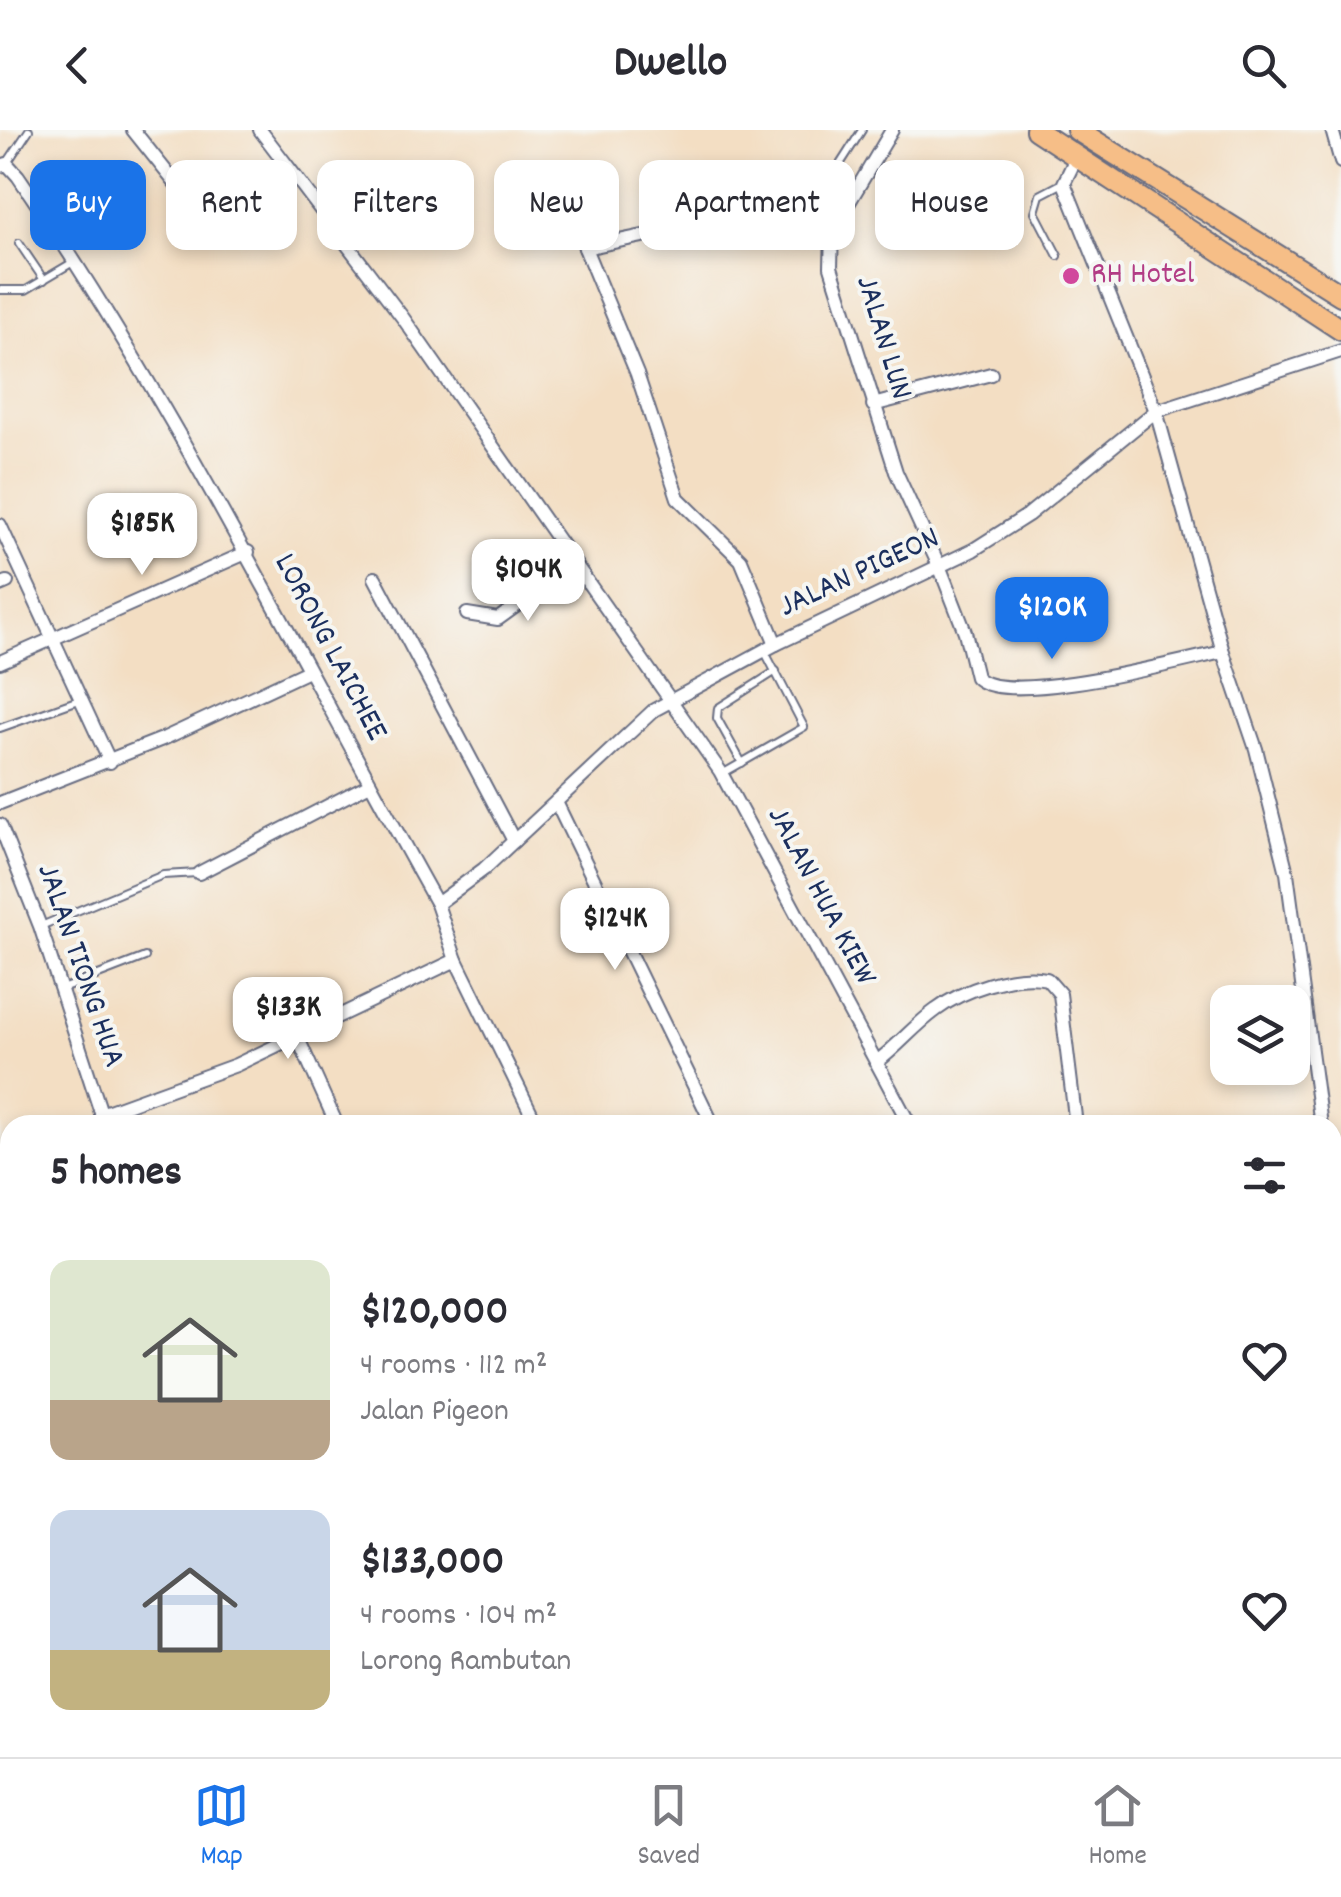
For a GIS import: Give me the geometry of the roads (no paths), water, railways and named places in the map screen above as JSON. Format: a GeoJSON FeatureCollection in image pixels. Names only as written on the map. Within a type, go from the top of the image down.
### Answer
{"type":"FeatureCollection","features":[{"type":"Feature","properties":{"kind":"main road"},"geometry":{"type":"LineString","coordinates":[[1036,130],[1341,330]]}},
{"type":"Feature","properties":{"kind":"main road"},"geometry":{"type":"LineString","coordinates":[[1078,130],[1341,295]]}},
{"type":"Feature","properties":{"kind":"street"},"geometry":{"type":"LineString","coordinates":[[134,130],[166,171]]}},
{"type":"Feature","properties":{"kind":"street","name":"JALAN HUA KIEW"},"geometry":{"type":"LineString","coordinates":[[260,130],[280,160]]}},
{"type":"Feature","properties":{"kind":"street"},"geometry":{"type":"LineString","coordinates":[[1332,130],[1341,162]]}},
{"type":"Feature","properties":{"kind":"street"},"geometry":{"type":"LineString","coordinates":[[855,189],[886,132]]}},
{"type":"Feature","properties":{"kind":"street"},"geometry":{"type":"LineString","coordinates":[[1077,156],[1064,183],[1156,411],[1223,652],[1256,749],[1287,873],[1320,1115]]}},
{"type":"Feature","properties":{"kind":"street","name":"LORONG LAICHEE"},"geometry":{"type":"LineString","coordinates":[[3,165],[76,260],[248,552],[437,904],[456,960],[532,1115]]}},
{"type":"Feature","properties":{"kind":"street","name":"JALAN HUA KIEW"},"geometry":{"type":"LineString","coordinates":[[297,182],[403,318],[722,774],[905,1115]]}},
{"type":"Feature","properties":{"kind":"street"},"geometry":{"type":"LineString","coordinates":[[586,250],[637,374],[678,498],[740,560],[770,647]]}},
{"type":"Feature","properties":{"kind":"street","name":"JALAN LUN"},"geometry":{"type":"LineString","coordinates":[[831,250],[831,267],[896,472],[965,632],[972,669],[988,686],[1082,681],[1223,652]]}},
{"type":"Feature","properties":{"kind":"street","name":"JALAN PIGEON"},"geometry":{"type":"LineString","coordinates":[[437,904],[514,841],[601,755],[670,701],[770,647],[940,568],[1028,515],[1156,411],[1341,351]]}},
{"type":"Feature","properties":{"kind":"street"},"geometry":{"type":"LineString","coordinates":[[873,405],[991,374]]}},
{"type":"Feature","properties":{"kind":"street"},"geometry":{"type":"LineString","coordinates":[[0,525],[110,762]]}},
{"type":"Feature","properties":{"kind":"street"},"geometry":{"type":"LineString","coordinates":[[0,662],[54,642],[248,552]]}},
{"type":"Feature","properties":{"kind":"street"},"geometry":{"type":"LineString","coordinates":[[467,614],[498,619],[574,564]]}},
{"type":"Feature","properties":{"kind":"street"},"geometry":{"type":"LineString","coordinates":[[375,578],[514,841]]}},
{"type":"Feature","properties":{"kind":"street"},"geometry":{"type":"LineString","coordinates":[[0,803],[110,762],[308,670]]}},
{"type":"Feature","properties":{"kind":"street"},"geometry":{"type":"LineString","coordinates":[[199,872],[370,784]]}},
{"type":"Feature","properties":{"kind":"street"},"geometry":{"type":"LineString","coordinates":[[556,802],[708,1115]]}},
{"type":"Feature","properties":{"kind":"street","name":"JALAN TIONG HUA"},"geometry":{"type":"LineString","coordinates":[[0,825],[40,926],[102,1115]]}},
{"type":"Feature","properties":{"kind":"street"},"geometry":{"type":"LineString","coordinates":[[113,1115],[236,1065],[456,960]]}},
{"type":"Feature","properties":{"kind":"street"},"geometry":{"type":"LineString","coordinates":[[878,1061],[936,1010],[958,998],[998,983],[1047,978],[1060,994],[1075,1115]]}},
{"type":"Feature","properties":{"kind":"street"},"geometry":{"type":"LineString","coordinates":[[296,1034],[332,1115]]}},
{"type":"Feature","properties":{"kind":"lane"},"geometry":{"type":"LineString","coordinates":[[3,165],[29,130]]}},
{"type":"Feature","properties":{"kind":"lane"},"geometry":{"type":"LineString","coordinates":[[843,160],[862,130]]}},
{"type":"Feature","properties":{"kind":"lane"},"geometry":{"type":"LineString","coordinates":[[1058,256],[1034,212],[1040,196],[1064,183]]}},
{"type":"Feature","properties":{"kind":"lane"},"geometry":{"type":"LineString","coordinates":[[19,242],[44,280]]}},
{"type":"Feature","properties":{"kind":"lane"},"geometry":{"type":"LineString","coordinates":[[0,290],[16,293],[76,260]]}},
{"type":"Feature","properties":{"kind":"lane"},"geometry":{"type":"LineString","coordinates":[[722,774],[804,727],[776,672],[770,647]]}},
{"type":"Feature","properties":{"kind":"lane"},"geometry":{"type":"LineString","coordinates":[[742,764],[718,718],[718,708],[776,672]]}},
{"type":"Feature","properties":{"kind":"lane"},"geometry":{"type":"LineString","coordinates":[[0,728],[81,699]]}},
{"type":"Feature","properties":{"kind":"lane"},"geometry":{"type":"LineString","coordinates":[[40,926],[163,875],[199,872]]}},
{"type":"Feature","properties":{"kind":"lane"},"geometry":{"type":"LineString","coordinates":[[61,990],[145,958]]}},
{"type":"Feature","properties":{"kind":"place","name":"RH Hotel"},"geometry":{"type":"Point","coordinates":[1071,276]}}]}
